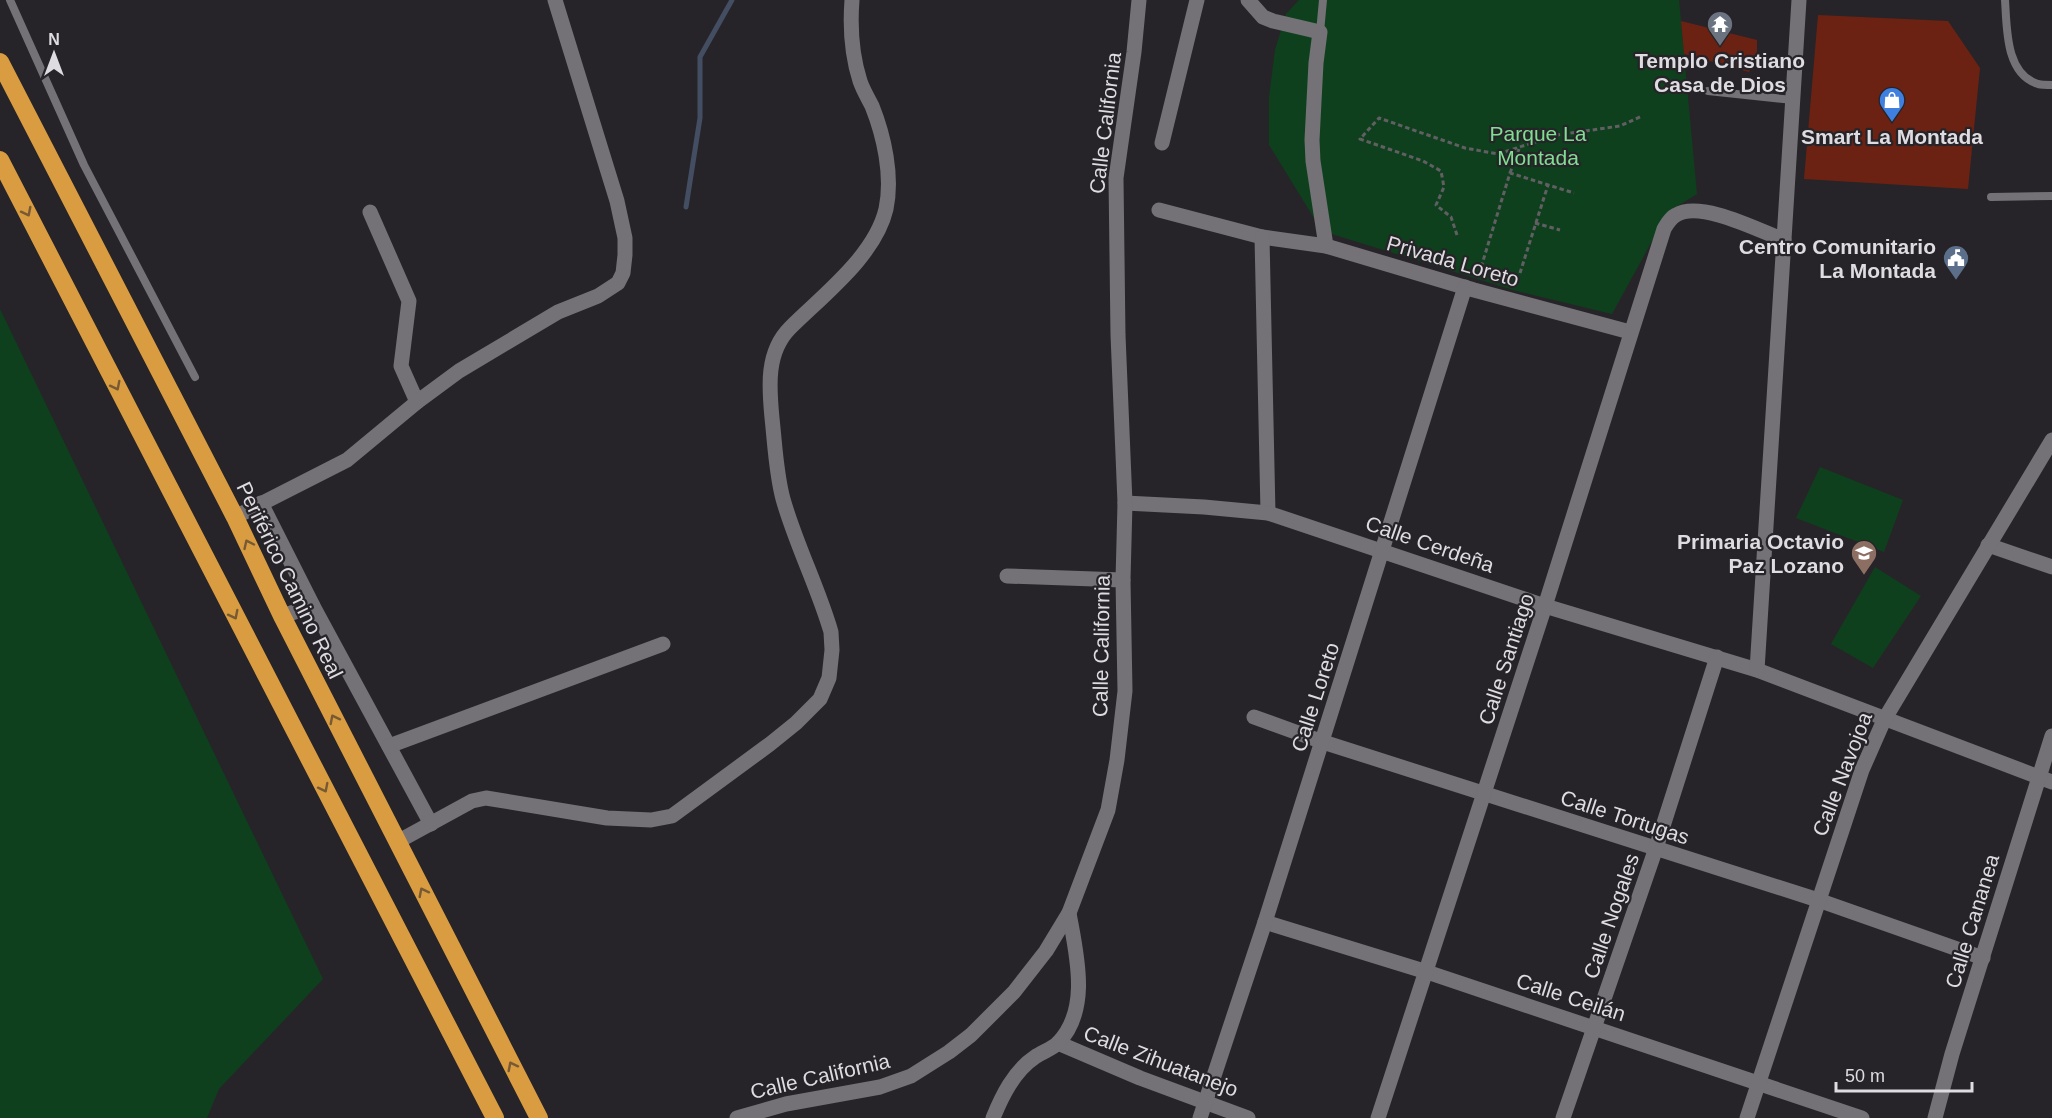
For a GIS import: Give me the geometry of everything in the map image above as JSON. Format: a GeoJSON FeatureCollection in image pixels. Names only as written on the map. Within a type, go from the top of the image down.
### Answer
{"type":"FeatureCollection","features":[{"type":"Feature","properties":{"kind":"highway","name":"Periférico Camino Real"},"geometry":{"type":"LineString","coordinates":[[0,62],[235,518],[282,616],[539,1118]]}},
{"type":"Feature","properties":{"kind":"highway"},"geometry":{"type":"LineString","coordinates":[[0,160],[495,1118]]}},
{"type":"Feature","properties":{"kind":"street"},"geometry":{"type":"LineString","coordinates":[[235,518],[346,460],[459,371],[548,318],[609,290],[618,283],[623,273],[625,238],[617,201],[555,0]]}},
{"type":"Feature","properties":{"kind":"street"},"geometry":{"type":"LineString","coordinates":[[398,843],[472,801],[486,798],[608,818],[651,820],[672,816],[778,737],[820,699],[829,678],[831,632],[783,498],[776,462],[769,390],[771,366],[776,348],[787,331],[849,271],[874,238],[886,210],[887,173],[882,140],[872,107],[861,82],[855,56],[851,16],[852,0]]}},
{"type":"Feature","properties":{"kind":"street","name":"Calle California"},"geometry":{"type":"LineString","coordinates":[[737,1118],[786,1104],[880,1087],[911,1076],[929,1066],[971,1035],[1014,992],[1046,951],[1069,913],[1108,810],[1117,760],[1125,691],[1123,580],[1125,503],[1118,335],[1116,178],[1139,0]]}},
{"type":"Feature","properties":{"kind":"street"},"geometry":{"type":"LineString","coordinates":[[1162,143],[1197,0]]}},
{"type":"Feature","properties":{"kind":"street"},"geometry":{"type":"LineString","coordinates":[[1248,0],[1263,16],[1273,21],[1320,32],[1312,140],[1326,246]]}},
{"type":"Feature","properties":{"kind":"street"},"geometry":{"type":"LineString","coordinates":[[1757,670],[1799,0]]}},
{"type":"Feature","properties":{"kind":"street","name":"Privada Loreto"},"geometry":{"type":"LineString","coordinates":[[1159,210],[1262,237],[1326,246],[1630,332]]}},
{"type":"Feature","properties":{"kind":"street","name":"Calle Santiago"},"geometry":{"type":"LineString","coordinates":[[1378,1118],[1485,794],[1664,230],[1675,215],[1688,210],[1706,210],[1784,240]]}},
{"type":"Feature","properties":{"kind":"street"},"geometry":{"type":"LineString","coordinates":[[370,212],[409,301],[400,366],[417,402]]}},
{"type":"Feature","properties":{"kind":"street"},"geometry":{"type":"LineString","coordinates":[[1262,237],[1268,513]]}},
{"type":"Feature","properties":{"kind":"street","name":"Calle Loreto"},"geometry":{"type":"LineString","coordinates":[[1202,1111],[1470,288]]}},
{"type":"Feature","properties":{"kind":"street","name":"Calle Navojoa"},"geometry":{"type":"LineString","coordinates":[[1747,1118],[1862,770],[1884,720],[2052,440]]}},
{"type":"Feature","properties":{"kind":"street"},"geometry":{"type":"LineString","coordinates":[[261,503],[313,606],[431,824]]}},
{"type":"Feature","properties":{"kind":"street","name":"Calle Cerdeña"},"geometry":{"type":"LineString","coordinates":[[1125,503],[1268,513],[1384,550],[1545,606],[1757,670],[2045,780]]}},
{"type":"Feature","properties":{"kind":"street"},"geometry":{"type":"LineString","coordinates":[[1988,545],[2052,567]]}},
{"type":"Feature","properties":{"kind":"street"},"geometry":{"type":"LineString","coordinates":[[1006,576],[1123,580]]}},
{"type":"Feature","properties":{"kind":"street"},"geometry":{"type":"LineString","coordinates":[[282,616],[313,606]]}},
{"type":"Feature","properties":{"kind":"street"},"geometry":{"type":"LineString","coordinates":[[389,746],[663,644]]}},
{"type":"Feature","properties":{"kind":"street","name":"Calle Nogales"},"geometry":{"type":"LineString","coordinates":[[1563,1118],[1596,1028],[1718,657]]}},
{"type":"Feature","properties":{"kind":"street","name":"Calle Tortugas"},"geometry":{"type":"LineString","coordinates":[[1254,717],[1323,742],[1818,900],[1983,958]]}},
{"type":"Feature","properties":{"kind":"street","name":"Calle Cananea"},"geometry":{"type":"LineString","coordinates":[[1935,1118],[1952,1054],[1983,958],[2045,780],[2052,736]]}},
{"type":"Feature","properties":{"kind":"street"},"geometry":{"type":"LineString","coordinates":[[993,1118],[1001,1098],[1014,1079],[1035,1057],[1058,1043],[1073,1019],[1078,987],[1069,913]]}},
{"type":"Feature","properties":{"kind":"street","name":"Calle Ceilán"},"geometry":{"type":"LineString","coordinates":[[1265,922],[1427,972],[1862,1118]]}},
{"type":"Feature","properties":{"kind":"street","name":"Calle Zihuatanejo"},"geometry":{"type":"LineString","coordinates":[[1058,1043],[1202,1111],[1248,1118]]}},
{"type":"Feature","properties":{"kind":"lane"},"geometry":{"type":"LineString","coordinates":[[10,0],[84,165],[195,377]]}},
{"type":"Feature","properties":{"kind":"lane"},"geometry":{"type":"LineString","coordinates":[[1320,32],[1323,0]]}},
{"type":"Feature","properties":{"kind":"lane"},"geometry":{"type":"LineString","coordinates":[[2005,0],[2008,37],[2017,66],[2025,76],[2037,84],[2052,85]]}},
{"type":"Feature","properties":{"kind":"lane"},"geometry":{"type":"LineString","coordinates":[[1708,91],[1792,100]]}},
{"type":"Feature","properties":{"kind":"lane"},"geometry":{"type":"LineString","coordinates":[[1991,197],[2052,196]]}},
{"type":"Feature","properties":{"kind":"path"},"geometry":{"type":"LineString","coordinates":[[1457,235],[1451,217],[1436,206],[1444,187],[1441,171],[1423,161],[1360,139],[1379,118],[1465,148],[1498,154],[1557,135],[1620,126],[1642,116]]}},
{"type":"Feature","properties":{"kind":"path"},"geometry":{"type":"LineString","coordinates":[[1470,288],[1519,148]]}},
{"type":"Feature","properties":{"kind":"path"},"geometry":{"type":"LineString","coordinates":[[1510,173],[1574,193]]}},
{"type":"Feature","properties":{"kind":"path"},"geometry":{"type":"LineString","coordinates":[[1520,273],[1548,184]]}},
{"type":"Feature","properties":{"kind":"path"},"geometry":{"type":"LineString","coordinates":[[1535,223],[1560,230]]}},
{"type":"Feature","properties":{"kind":"green space","name":"Parque La Montada"},"geometry":{"type":"Polygon","coordinates":[[[1299,0],[1679,0],[1697,194],[1668,212],[1612,314],[1513,290],[1322,231],[1269,145],[1269,97],[1275,50],[1286,14],[1299,0]]]}},
{"type":"Feature","properties":{"kind":"green space"},"geometry":{"type":"Polygon","coordinates":[[[0,309],[323,979],[219,1089],[207,1118],[0,1118],[0,309]]]}},
{"type":"Feature","properties":{"kind":"green space"},"geometry":{"type":"Polygon","coordinates":[[[1820,467],[1903,500],[1884,552],[1796,518],[1820,467]]]}},
{"type":"Feature","properties":{"kind":"green space"},"geometry":{"type":"Polygon","coordinates":[[[1875,567],[1921,596],[1873,668],[1831,644],[1875,567]]]}},
{"type":"Feature","properties":{"kind":"building","name":"Smart La Montada"},"geometry":{"type":"Polygon","coordinates":[[[1818,15],[1948,21],[1980,68],[1968,189],[1804,179],[1818,15]]]}},
{"type":"Feature","properties":{"kind":"building","name":"Templo Cristiano Casa de Dios"},"geometry":{"type":"Polygon","coordinates":[[[1681,21],[1757,40],[1757,55],[1749,72],[1684,54],[1681,21]]]}},
{"type":"Feature","properties":{"kind":"waterway"},"geometry":{"type":"LineString","coordinates":[[686,207],[700,118],[700,57],[732,0]]}},
{"type":"Feature","properties":{"kind":"place","name":"Templo Cristiano Casa de Dios"},"geometry":{"type":"Point","coordinates":[1720,47]}},
{"type":"Feature","properties":{"kind":"place","name":"Smart La Montada"},"geometry":{"type":"Point","coordinates":[1892,123]}},
{"type":"Feature","properties":{"kind":"place","name":"Centro Comunitario La Montada"},"geometry":{"type":"Point","coordinates":[1956,281]}},
{"type":"Feature","properties":{"kind":"place","name":"Primaria Octavio Paz Lozano"},"geometry":{"type":"Point","coordinates":[1864,576]}}]}
